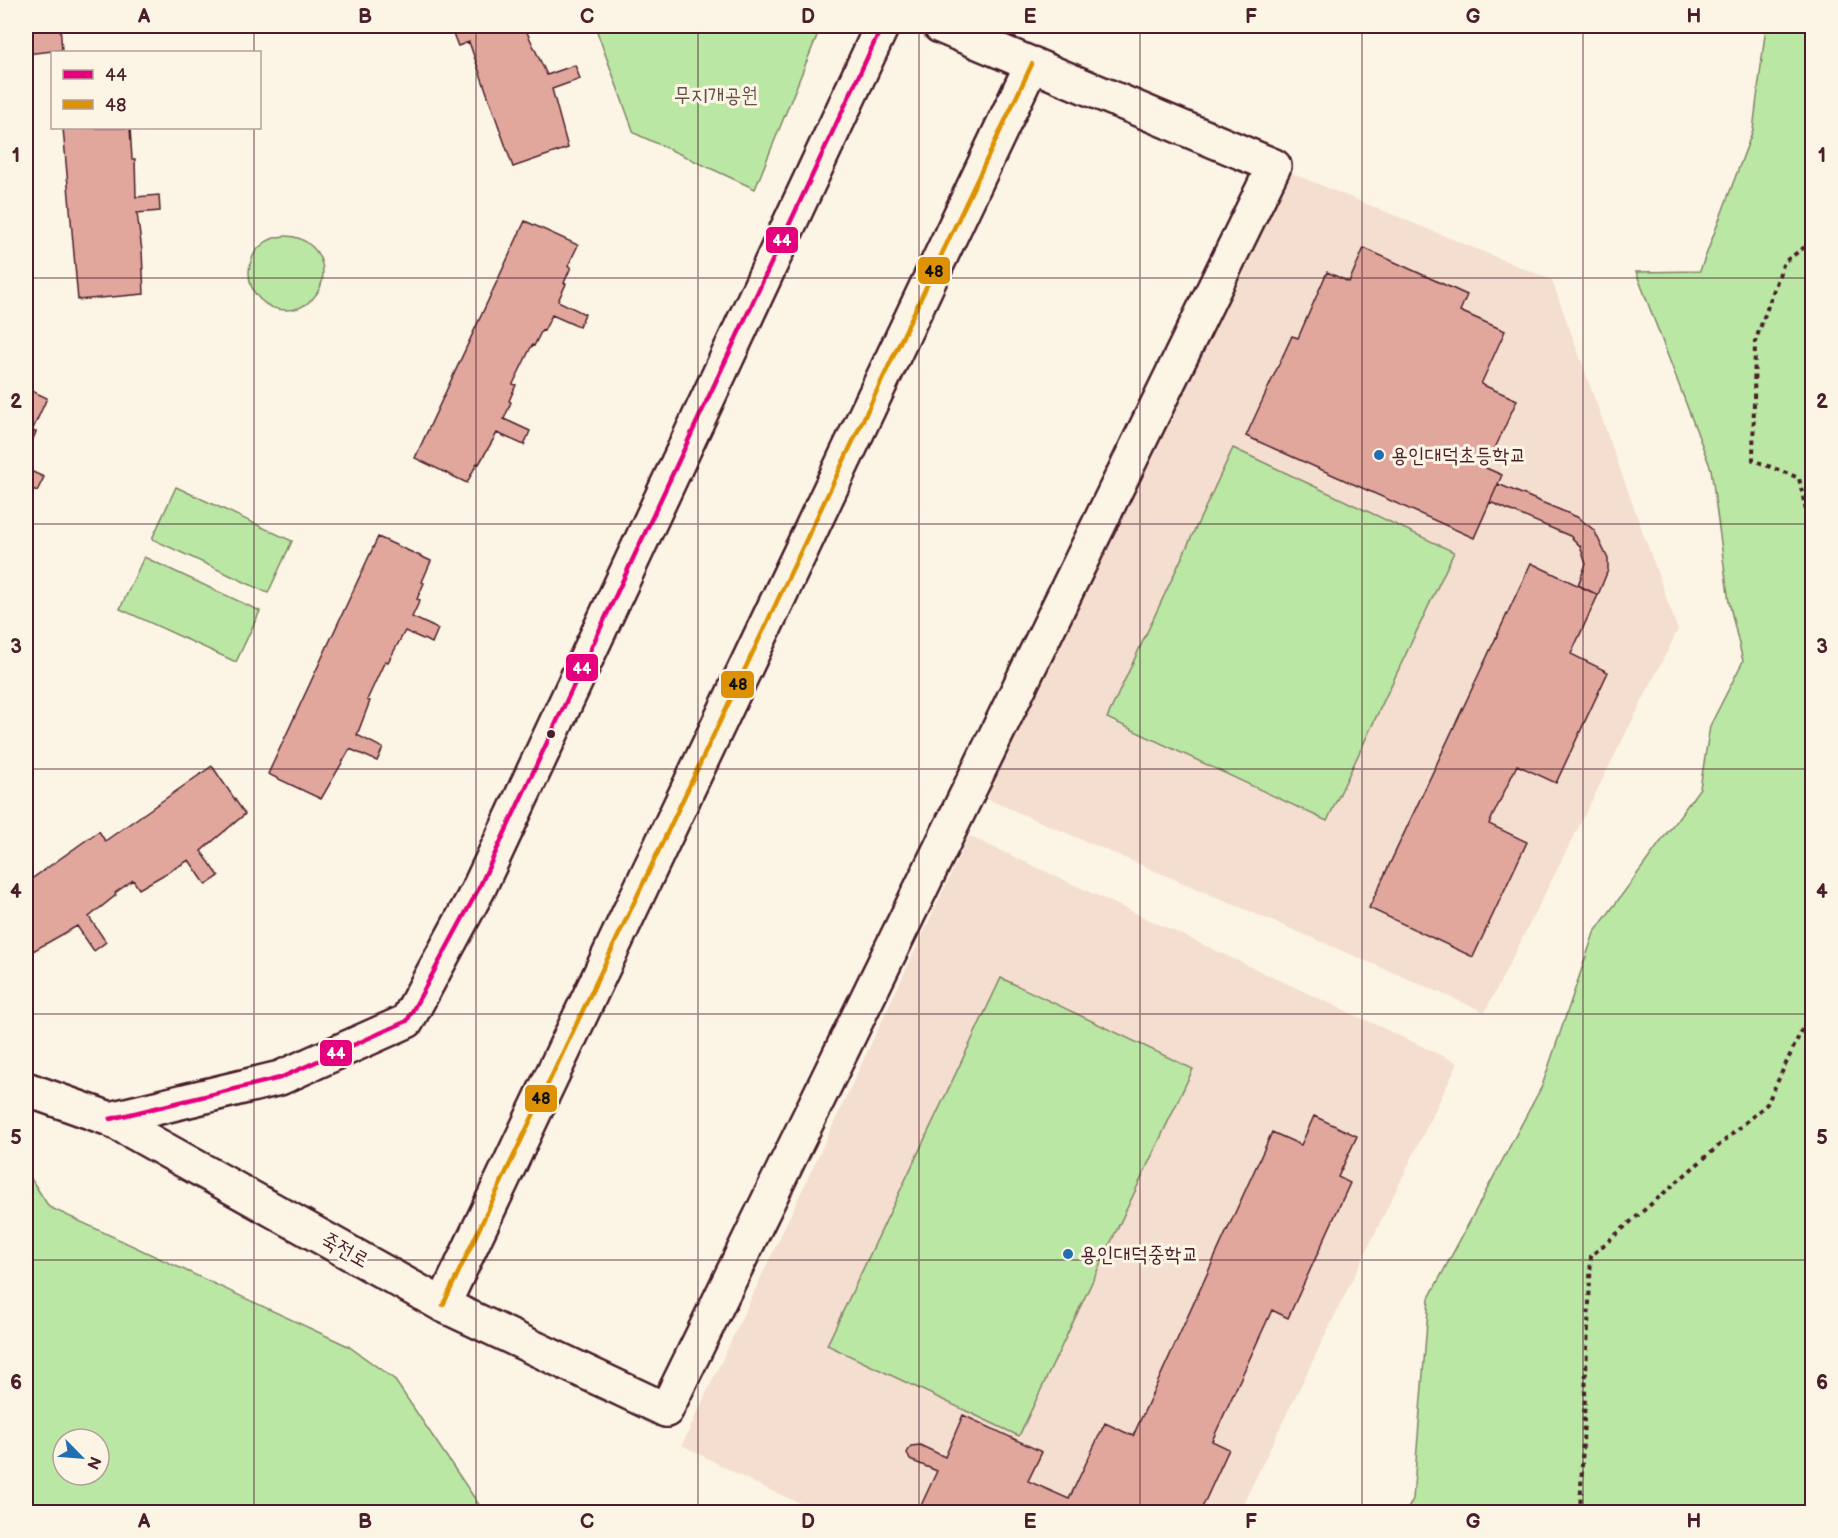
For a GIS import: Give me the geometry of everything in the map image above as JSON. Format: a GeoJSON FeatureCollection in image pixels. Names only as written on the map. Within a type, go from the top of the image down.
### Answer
{"type":"FeatureCollection","features":[{"type":"Feature","properties":{"kind":"street"},"geometry":{"type":"LineString","coordinates":[[110,1119],[280,1078],[407,1021],[478,890],[882,26]]}},
{"type":"Feature","properties":{"kind":"street"},"geometry":{"type":"LineString","coordinates":[[443,1305],[1032,64],[940,26]]}},
{"type":"Feature","properties":{"kind":"street","name":"죽전로"},"geometry":{"type":"LineString","coordinates":[[26,1089],[110,1119],[443,1305],[666,1410],[1274,166],[1032,64]]}},
{"type":"Feature","properties":{"kind":"path"},"geometry":{"type":"LineString","coordinates":[[1812,242],[1784,262],[1755,342],[1753,460],[1799,478],[1812,539]]}},
{"type":"Feature","properties":{"kind":"path"},"geometry":{"type":"LineString","coordinates":[[1580,1512],[1591,1256],[1767,1104],[1812,1008]]}},
{"type":"Feature","properties":{"kind":"shaded area","name":"용인대덕초등학교"},"geometry":{"type":"Polygon","coordinates":[[[1274,166],[1552,280],[1678,630],[1485,1012],[987,799],[1274,166]]]}},
{"type":"Feature","properties":{"kind":"shaded area","name":"용인대덕중학교"},"geometry":{"type":"Polygon","coordinates":[[[969,836],[1458,1063],[1239,1512],[820,1512],[754,1483],[682,1445],[969,836]]]}},
{"type":"Feature","properties":{"kind":"green space","name":"무지개공원"},"geometry":{"type":"Polygon","coordinates":[[[595,26],[821,26],[755,189],[634,133],[595,26]]]}},
{"type":"Feature","properties":{"kind":"green space"},"geometry":{"type":"Polygon","coordinates":[[[1766,26],[1812,26],[1812,1512],[1406,1512],[1413,1499],[1429,1298],[1542,1086],[1594,933],[1700,788],[1710,726],[1743,661],[1729,602],[1711,469],[1636,272],[1700,271],[1753,130],[1766,26]]]}},
{"type":"Feature","properties":{"kind":"green space"},"geometry":{"type":"Polygon","coordinates":[[[279,236],[293,236],[307,242],[317,252],[323,266],[323,280],[317,294],[307,304],[293,310],[279,310],[265,304],[255,294],[249,280],[249,266],[255,252],[265,242],[279,236]]]}},
{"type":"Feature","properties":{"kind":"green space"},"geometry":{"type":"Polygon","coordinates":[[[1233,448],[1454,552],[1327,821],[1107,718],[1233,448]]]}},
{"type":"Feature","properties":{"kind":"green space"},"geometry":{"type":"Polygon","coordinates":[[[176,487],[292,541],[268,593],[152,539],[176,487]]]}},
{"type":"Feature","properties":{"kind":"green space"},"geometry":{"type":"Polygon","coordinates":[[[144,557],[260,611],[236,662],[120,609],[144,557]]]}},
{"type":"Feature","properties":{"kind":"green space"},"geometry":{"type":"Polygon","coordinates":[[[1001,978],[1193,1069],[1019,1436],[827,1345],[1001,978]]]}},
{"type":"Feature","properties":{"kind":"green space"},"geometry":{"type":"Polygon","coordinates":[[[26,1171],[49,1207],[348,1346],[394,1379],[484,1512],[26,1512],[26,1171]]]}},
{"type":"Feature","properties":{"kind":"building"},"geometry":{"type":"Polygon","coordinates":[[[26,26],[60,26],[62,50],[26,54],[26,26]]]}},
{"type":"Feature","properties":{"kind":"building"},"geometry":{"type":"Polygon","coordinates":[[[450,26],[524,26],[547,75],[575,65],[580,79],[552,89],[568,148],[513,167],[469,42],[458,46],[450,26]]]}},
{"type":"Feature","properties":{"kind":"building"},"geometry":{"type":"Polygon","coordinates":[[[63,129],[130,129],[132,159],[135,159],[136,197],[159,195],[160,211],[137,213],[144,294],[78,300],[63,129]]]}},
{"type":"Feature","properties":{"kind":"building"},"geometry":{"type":"Polygon","coordinates":[[[525,221],[578,245],[568,266],[571,267],[558,301],[585,314],[579,327],[552,315],[534,346],[532,345],[513,384],[516,385],[504,419],[530,431],[524,445],[497,433],[467,483],[415,458],[525,221]]]}},
{"type":"Feature","properties":{"kind":"building"},"geometry":{"type":"Polygon","coordinates":[[[1364,248],[1467,295],[1460,311],[1505,331],[1481,384],[1517,400],[1486,468],[1502,475],[1474,538],[1246,436],[1292,336],[1298,338],[1327,272],[1349,282],[1364,248]]]}},
{"type":"Feature","properties":{"kind":"building"},"geometry":{"type":"Polygon","coordinates":[[[26,388],[47,398],[32,431],[36,432],[30,446],[26,444],[26,388]]]}},
{"type":"Feature","properties":{"kind":"building"},"geometry":{"type":"Polygon","coordinates":[[[26,469],[44,477],[37,491],[26,486],[26,469]]]}},
{"type":"Feature","properties":{"kind":"building"},"geometry":{"type":"Polygon","coordinates":[[[1498,484],[1577,517],[1594,530],[1608,559],[1608,570],[1598,595],[1578,585],[1586,564],[1580,546],[1570,536],[1490,502],[1498,484]]]}},
{"type":"Feature","properties":{"kind":"building"},"geometry":{"type":"Polygon","coordinates":[[[378,537],[431,561],[417,599],[420,600],[412,617],[438,629],[432,643],[405,631],[388,662],[385,661],[367,700],[370,701],[357,735],[383,748],[377,761],[350,749],[321,799],[268,774],[378,537]]]}},
{"type":"Feature","properties":{"kind":"building"},"geometry":{"type":"Polygon","coordinates":[[[1531,563],[1598,595],[1571,654],[1608,672],[1556,783],[1517,765],[1489,824],[1527,842],[1473,957],[1369,908],[1531,563]]]}},
{"type":"Feature","properties":{"kind":"building"},"geometry":{"type":"Polygon","coordinates":[[[212,766],[245,814],[201,851],[219,876],[206,885],[189,860],[139,889],[133,880],[89,917],[106,942],[94,951],[77,926],[26,955],[26,883],[99,831],[105,841],[212,766]]]}},
{"type":"Feature","properties":{"kind":"building"},"geometry":{"type":"Polygon","coordinates":[[[1314,1116],[1357,1136],[1338,1177],[1350,1183],[1288,1318],[1272,1310],[1212,1441],[1229,1449],[1200,1512],[918,1512],[937,1471],[910,1460],[907,1453],[911,1446],[920,1445],[945,1457],[963,1415],[1042,1452],[1028,1481],[1069,1499],[1105,1423],[1133,1436],[1272,1132],[1301,1145],[1314,1116]]]}},
{"type":"Feature","properties":{"kind":"transit line","name":"44"},"geometry":{"type":"LineString","coordinates":[[110,1119],[280,1078],[407,1021],[478,890],[882,26]]}},
{"type":"Feature","properties":{"kind":"transit line","name":"48"},"geometry":{"type":"LineString","coordinates":[[443,1305],[1032,64]]}},
{"type":"Feature","properties":{"kind":"place","name":"용인대덕초등학교"},"geometry":{"type":"Point","coordinates":[1379,455]}},
{"type":"Feature","properties":{"kind":"place","name":"용인대덕중학교"},"geometry":{"type":"Point","coordinates":[1068,1254]}}]}
